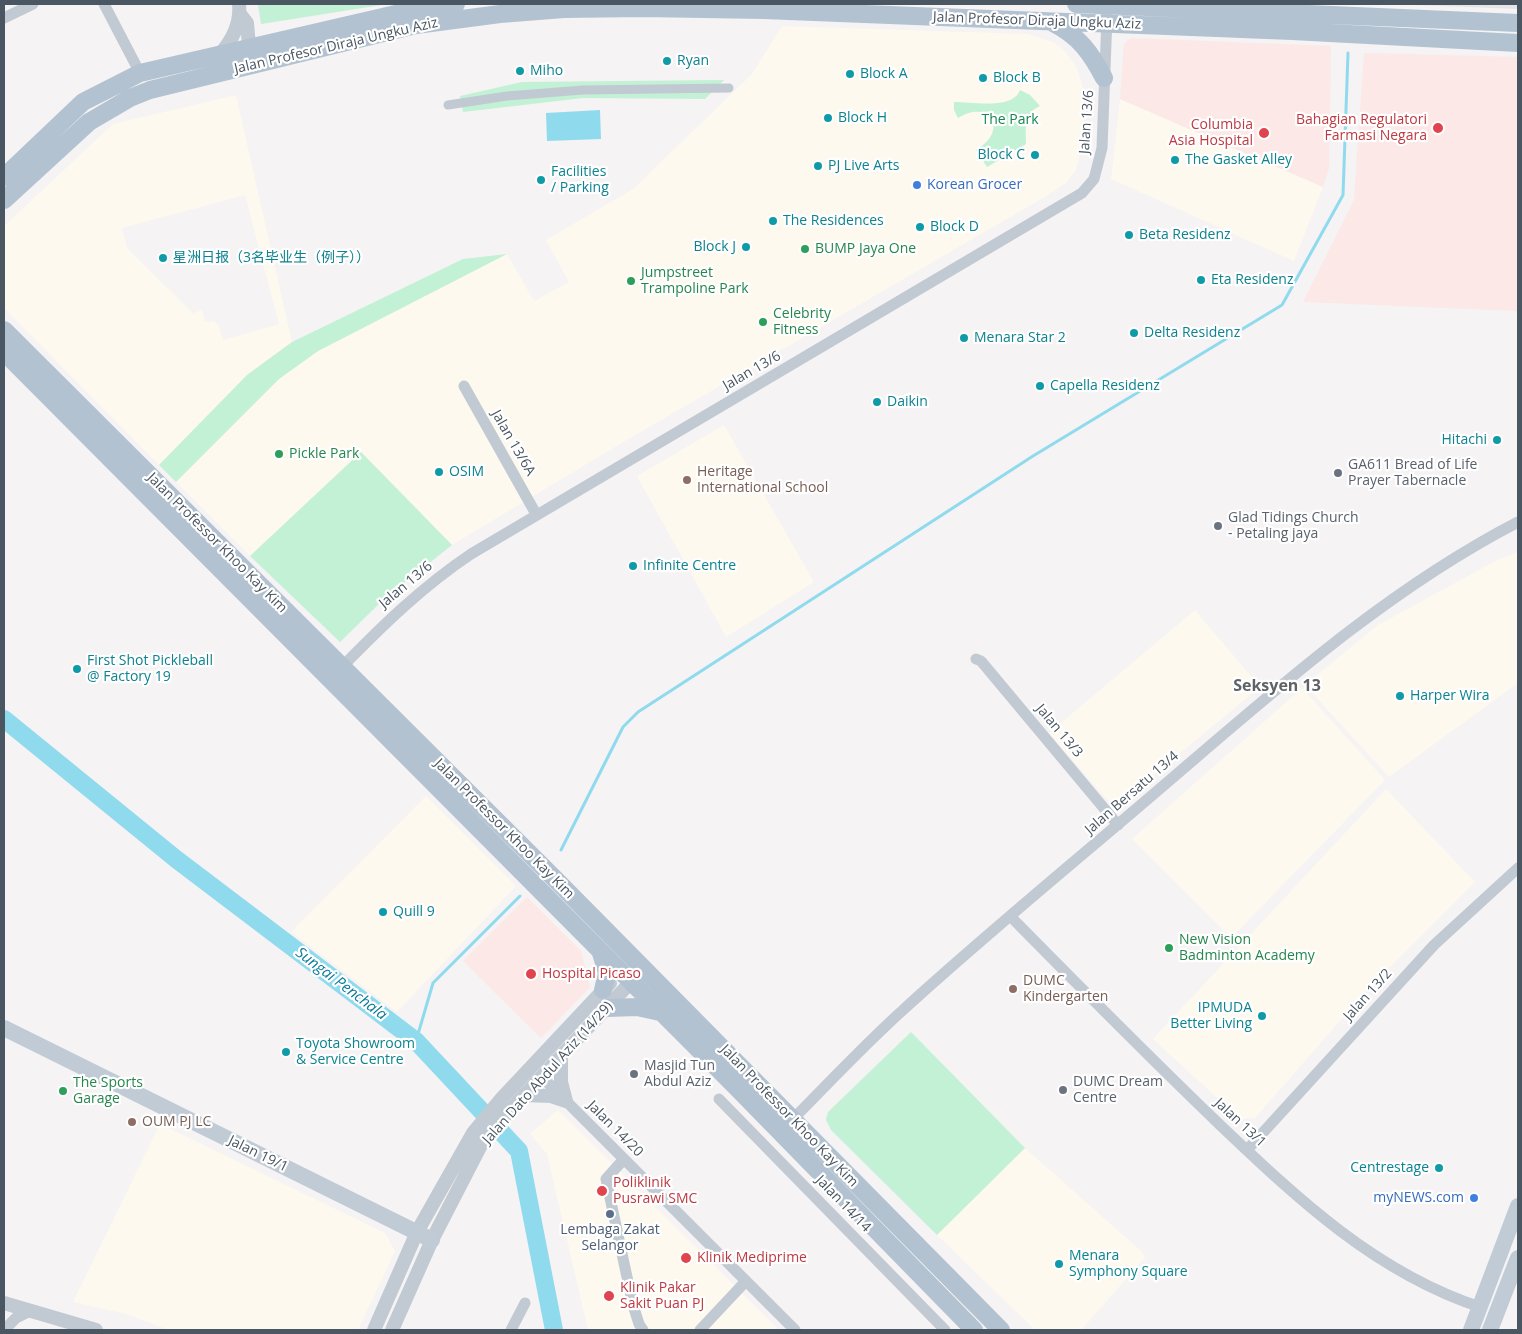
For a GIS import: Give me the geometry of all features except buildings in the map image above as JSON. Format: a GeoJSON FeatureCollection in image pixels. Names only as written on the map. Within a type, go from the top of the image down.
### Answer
{"type":"FeatureCollection","features":[{"type":"Feature","properties":{"kind":"main road","name":"Jalan Profesor Diraja Ungku Aziz"},"geometry":{"type":"LineString","coordinates":[[4,177],[84,102],[140,73],[413,10],[456,4]]}},
{"type":"Feature","properties":{"kind":"main road","name":"Jalan Profesor Diraja Ungku Aziz"},"geometry":{"type":"LineString","coordinates":[[1076,4],[1299,16],[1518,43]]}},
{"type":"Feature","properties":{"kind":"main road"},"geometry":{"type":"LineString","coordinates":[[1318,4],[1326,12],[1342,16]]}},
{"type":"Feature","properties":{"kind":"main road","name":"Jalan Profesor Diraja Ungku Aziz"},"geometry":{"type":"LineString","coordinates":[[4,200],[89,122],[130,98],[150,90],[416,25],[500,14],[564,9],[745,10],[1107,24],[1299,16],[1518,23]]}},
{"type":"Feature","properties":{"kind":"main road"},"geometry":{"type":"LineString","coordinates":[[1049,21],[1076,37],[1093,56],[1104,78]]}},
{"type":"Feature","properties":{"kind":"main road","name":"Jalan Professor Khoo Kay Kim"},"geometry":{"type":"LineString","coordinates":[[4,330],[680,1004],[792,1120],[1001,1330]]}},
{"type":"Feature","properties":{"kind":"main road","name":"Jalan Professor Khoo Kay Kim"},"geometry":{"type":"LineString","coordinates":[[4,352],[627,976],[974,1330]]}},
{"type":"Feature","properties":{"kind":"main road"},"geometry":{"type":"LineString","coordinates":[[607,932],[627,976],[647,979],[680,1004]]}},
{"type":"Feature","properties":{"kind":"main road"},"geometry":{"type":"LineString","coordinates":[[601,952],[607,973],[604,990]]}},
{"type":"Feature","properties":{"kind":"main road"},"geometry":{"type":"LineString","coordinates":[[607,1008],[637,1007],[661,1012]]}},
{"type":"Feature","properties":{"kind":"main road","name":"Jalan 19/1"},"geometry":{"type":"LineString","coordinates":[[4,1028],[425,1236]]}},
{"type":"Feature","properties":{"kind":"main road"},"geometry":{"type":"LineString","coordinates":[[1471,1330],[1518,1206]]}},
{"type":"Feature","properties":{"kind":"main road"},"geometry":{"type":"LineString","coordinates":[[1490,1330],[1518,1258]]}},
{"type":"Feature","properties":{"kind":"street"},"geometry":{"type":"LineString","coordinates":[[4,18],[33,4]]}},
{"type":"Feature","properties":{"kind":"street"},"geometry":{"type":"LineString","coordinates":[[104,4],[140,73]]}},
{"type":"Feature","properties":{"kind":"street","name":"Jalan 13/6"},"geometry":{"type":"LineString","coordinates":[[342,667],[392,615],[433,580],[470,554],[1082,193],[1094,179],[1102,148],[1108,5]]}},
{"type":"Feature","properties":{"kind":"street"},"geometry":{"type":"LineString","coordinates":[[228,70],[250,56],[251,48],[247,23],[240,9]]}},
{"type":"Feature","properties":{"kind":"street"},"geometry":{"type":"LineString","coordinates":[[221,53],[235,36],[240,9]]}},
{"type":"Feature","properties":{"kind":"street"},"geometry":{"type":"LineString","coordinates":[[448,105],[507,96],[583,90],[729,88]]}},
{"type":"Feature","properties":{"kind":"street","name":"Jalan 13/6A"},"geometry":{"type":"LineString","coordinates":[[464,386],[536,514]]}},
{"type":"Feature","properties":{"kind":"street","name":"Jalan Bersatu 13/4"},"geometry":{"type":"LineString","coordinates":[[780,1133],[902,1010],[1277,688],[1359,622],[1451,559],[1518,522]]}},
{"type":"Feature","properties":{"kind":"street","name":"Jalan 13/3"},"geometry":{"type":"LineString","coordinates":[[976,659],[981,661],[1118,825]]}},
{"type":"Feature","properties":{"kind":"street","name":"Jalan 13/2"},"geometry":{"type":"LineString","coordinates":[[1246,1150],[1434,945],[1518,868]]}},
{"type":"Feature","properties":{"kind":"street","name":"Jalan 13/1"},"geometry":{"type":"LineString","coordinates":[[1011,917],[1124,1033],[1246,1150],[1322,1218],[1377,1258],[1433,1288],[1480,1307]]}},
{"type":"Feature","properties":{"kind":"street","name":"Jalan Dato Abdul Aziz (14/29)"},"geometry":{"type":"LineString","coordinates":[[478,1138],[510,1110],[544,1054],[604,990],[627,976]]}},
{"type":"Feature","properties":{"kind":"street","name":"Jalan Dato Abdul Aziz (14/29)"},"geometry":{"type":"LineString","coordinates":[[542,1077],[607,1008],[627,976]]}},
{"type":"Feature","properties":{"kind":"street"},"geometry":{"type":"LineString","coordinates":[[544,1054],[542,1077],[532,1076],[521,1089],[566,1101]]}},
{"type":"Feature","properties":{"kind":"street"},"geometry":{"type":"LineString","coordinates":[[561,1056],[561,1082],[566,1101]]}},
{"type":"Feature","properties":{"kind":"street","name":"Jalan 14/20"},"geometry":{"type":"LineString","coordinates":[[542,1077],[795,1330]]}},
{"type":"Feature","properties":{"kind":"street","name":"Jalan Dato Abdul Aziz (14/29)"},"geometry":{"type":"LineString","coordinates":[[374,1330],[478,1138],[502,1098],[521,1089]]}},
{"type":"Feature","properties":{"kind":"street","name":"Jalan 14/14"},"geometry":{"type":"LineString","coordinates":[[719,1099],[942,1329]]}},
{"type":"Feature","properties":{"kind":"street"},"geometry":{"type":"LineString","coordinates":[[624,1159],[606,1179],[633,1304],[639,1324],[643,1330]]}},
{"type":"Feature","properties":{"kind":"street","name":"Jalan Dato Abdul Aziz (14/29)"},"geometry":{"type":"LineString","coordinates":[[392,1330],[425,1236]]}},
{"type":"Feature","properties":{"kind":"street"},"geometry":{"type":"LineString","coordinates":[[700,1330],[746,1281]]}},
{"type":"Feature","properties":{"kind":"street"},"geometry":{"type":"LineString","coordinates":[[4,1303],[96,1330]]}},
{"type":"Feature","properties":{"kind":"street"},"geometry":{"type":"LineString","coordinates":[[511,1330],[525,1303]]}},
{"type":"Feature","properties":{"kind":"street"},"geometry":{"type":"LineString","coordinates":[[4,1307],[5,1328]]}},
{"type":"Feature","properties":{"kind":"street"},"geometry":{"type":"LineString","coordinates":[[5,1328],[30,1311]]}},
{"type":"Feature","properties":{"kind":"street"},"geometry":{"type":"LineString","coordinates":[[942,1329],[956,1313]]}},
{"type":"Feature","properties":{"kind":"shaded area"},"geometry":{"type":"Polygon","coordinates":[[[1389,4],[1518,4],[1518,9],[1389,4]]]}},
{"type":"Feature","properties":{"kind":"shaded area"},"geometry":{"type":"Polygon","coordinates":[[[782,26],[1028,34],[1053,42],[1064,50],[1077,68],[1085,99],[1083,143],[1076,170],[1066,183],[1048,195],[615,447],[452,545],[361,452],[250,556],[176,482],[279,379],[318,351],[507,254],[534,301],[569,282],[546,240],[633,189],[752,74],[782,26]]]}},
{"type":"Feature","properties":{"kind":"shaded area","name":"Columbia Asia Hospital"},"geometry":{"type":"Polygon","coordinates":[[[1131,38],[1331,46],[1329,168],[1323,187],[1120,99],[1124,44],[1131,38]]]}},
{"type":"Feature","properties":{"kind":"shaded area","name":"Bahagian Regulatori Farmasi Negara"},"geometry":{"type":"Polygon","coordinates":[[[1364,53],[1518,57],[1518,311],[1303,302],[1354,200],[1364,53]]]}},
{"type":"Feature","properties":{"kind":"shaded area"},"geometry":{"type":"Polygon","coordinates":[[[236,95],[292,342],[247,375],[159,465],[4,308],[4,226],[113,124],[236,95]],[[245,195],[122,228],[127,248],[193,313],[202,310],[205,322],[214,321],[219,326],[223,340],[279,324],[245,195]]]}},
{"type":"Feature","properties":{"kind":"shaded area"},"geometry":{"type":"Polygon","coordinates":[[[1120,99],[1323,187],[1294,261],[1111,179],[1120,99]]]}},
{"type":"Feature","properties":{"kind":"shaded area"},"geometry":{"type":"Polygon","coordinates":[[[724,425],[814,582],[726,637],[637,476],[724,425]]]}},
{"type":"Feature","properties":{"kind":"shaded area"},"geometry":{"type":"Polygon","coordinates":[[[1518,552],[1518,683],[1389,777],[1305,685],[1378,625],[1499,559],[1518,552]]]}},
{"type":"Feature","properties":{"kind":"shaded area"},"geometry":{"type":"Polygon","coordinates":[[[1195,610],[1260,687],[1121,802],[1109,802],[1049,733],[1195,610]]]}},
{"type":"Feature","properties":{"kind":"shaded area"},"geometry":{"type":"Polygon","coordinates":[[[1302,688],[1385,780],[1231,938],[1132,839],[1302,688]]]}},
{"type":"Feature","properties":{"kind":"shaded area"},"geometry":{"type":"Polygon","coordinates":[[[1386,789],[1475,882],[1366,991],[1255,1118],[1240,1119],[1153,1039],[1386,789]]]}},
{"type":"Feature","properties":{"kind":"shaded area"},"geometry":{"type":"Polygon","coordinates":[[[426,796],[516,886],[397,1012],[291,932],[426,796]]]}},
{"type":"Feature","properties":{"kind":"shaded area","name":"Hospital Picaso"},"geometry":{"type":"Polygon","coordinates":[[[527,897],[581,951],[590,987],[541,1038],[463,961],[527,897]]]}},
{"type":"Feature","properties":{"kind":"shaded area"},"geometry":{"type":"Polygon","coordinates":[[[558,1110],[779,1330],[588,1330],[547,1154],[530,1134],[558,1110]]]}},
{"type":"Feature","properties":{"kind":"shaded area"},"geometry":{"type":"Polygon","coordinates":[[[160,1124],[385,1233],[395,1251],[358,1330],[169,1330],[126,1314],[73,1302],[160,1124]]]}},
{"type":"Feature","properties":{"kind":"shaded area"},"geometry":{"type":"Polygon","coordinates":[[[1025,1148],[1142,1252],[1145,1258],[1081,1330],[1035,1330],[937,1235],[1025,1148]]]}},
{"type":"Feature","properties":{"kind":"green space"},"geometry":{"type":"Polygon","coordinates":[[[258,4],[388,4],[261,24],[258,4]]]}},
{"type":"Feature","properties":{"kind":"green space"},"geometry":{"type":"Polygon","coordinates":[[[724,80],[705,99],[583,98],[463,112],[460,96],[522,82],[724,80]]]}},
{"type":"Feature","properties":{"kind":"green space","name":"The Park"},"geometry":{"type":"Polygon","coordinates":[[[1020,90],[1030,95],[1040,106],[1028,117],[1026,144],[987,167],[976,150],[992,134],[994,126],[992,119],[987,114],[979,112],[969,113],[958,118],[954,110],[954,102],[1001,103],[1016,96],[1020,90]]]}},
{"type":"Feature","properties":{"kind":"green space"},"geometry":{"type":"Polygon","coordinates":[[[507,254],[318,351],[279,379],[176,482],[159,465],[247,375],[292,342],[463,259],[507,254]]]}},
{"type":"Feature","properties":{"kind":"green space"},"geometry":{"type":"Polygon","coordinates":[[[361,452],[452,545],[385,598],[340,642],[250,556],[361,452]]]}},
{"type":"Feature","properties":{"kind":"green space"},"geometry":{"type":"Polygon","coordinates":[[[911,1032],[1025,1148],[937,1235],[831,1130],[826,1120],[828,1112],[911,1032]]]}},
{"type":"Feature","properties":{"kind":"water"},"geometry":{"type":"Polygon","coordinates":[[[600,110],[601,139],[547,141],[546,113],[600,110]]]}},
{"type":"Feature","properties":{"kind":"waterway"},"geometry":{"type":"LineString","coordinates":[[561,850],[623,727],[638,712],[1033,456],[1282,305],[1343,195],[1348,53]]}},
{"type":"Feature","properties":{"kind":"waterway","name":"Sungai Penchala"},"geometry":{"type":"LineString","coordinates":[[4,719],[176,859],[416,1041],[519,1151],[554,1330]]}},
{"type":"Feature","properties":{"kind":"waterway"},"geometry":{"type":"LineString","coordinates":[[416,1041],[433,983],[520,896]]}},
{"type":"Feature","properties":{"kind":"place","name":"Ryan"},"geometry":{"type":"Point","coordinates":[667,61]}},
{"type":"Feature","properties":{"kind":"place","name":"Miho"},"geometry":{"type":"Point","coordinates":[520,71]}},
{"type":"Feature","properties":{"kind":"place","name":"Block A"},"geometry":{"type":"Point","coordinates":[850,74]}},
{"type":"Feature","properties":{"kind":"place","name":"Block B"},"geometry":{"type":"Point","coordinates":[983,78]}},
{"type":"Feature","properties":{"kind":"place","name":"Block H"},"geometry":{"type":"Point","coordinates":[828,118]}},
{"type":"Feature","properties":{"kind":"place","name":"Bahagian Regulatori Farmasi Negara"},"geometry":{"type":"Point","coordinates":[1438,128]}},
{"type":"Feature","properties":{"kind":"place","name":"Columbia Asia Hospital"},"geometry":{"type":"Point","coordinates":[1264,133]}},
{"type":"Feature","properties":{"kind":"place","name":"Block C"},"geometry":{"type":"Point","coordinates":[1035,155]}},
{"type":"Feature","properties":{"kind":"place","name":"The Gasket Alley"},"geometry":{"type":"Point","coordinates":[1175,160]}},
{"type":"Feature","properties":{"kind":"place","name":"PJ Live Arts"},"geometry":{"type":"Point","coordinates":[818,166]}},
{"type":"Feature","properties":{"kind":"place","name":"Facilities / Parking"},"geometry":{"type":"Point","coordinates":[541,180]}},
{"type":"Feature","properties":{"kind":"place","name":"Korean Grocer"},"geometry":{"type":"Point","coordinates":[917,185]}},
{"type":"Feature","properties":{"kind":"place","name":"The Residences"},"geometry":{"type":"Point","coordinates":[773,221]}},
{"type":"Feature","properties":{"kind":"place","name":"Block D"},"geometry":{"type":"Point","coordinates":[920,227]}},
{"type":"Feature","properties":{"kind":"place","name":"Beta Residenz"},"geometry":{"type":"Point","coordinates":[1129,235]}},
{"type":"Feature","properties":{"kind":"place","name":"Block J"},"geometry":{"type":"Point","coordinates":[746,247]}},
{"type":"Feature","properties":{"kind":"place","name":"BUMP Jaya One"},"geometry":{"type":"Point","coordinates":[805,249]}},
{"type":"Feature","properties":{"kind":"place","name":"星洲日报（3名毕业生（例子））"},"geometry":{"type":"Point","coordinates":[163,258]}},
{"type":"Feature","properties":{"kind":"place","name":"Eta Residenz"},"geometry":{"type":"Point","coordinates":[1201,280]}},
{"type":"Feature","properties":{"kind":"place","name":"Jumpstreet Trampoline Park"},"geometry":{"type":"Point","coordinates":[631,281]}},
{"type":"Feature","properties":{"kind":"place","name":"Celebrity Fitness"},"geometry":{"type":"Point","coordinates":[763,322]}},
{"type":"Feature","properties":{"kind":"place","name":"Delta Residenz"},"geometry":{"type":"Point","coordinates":[1134,333]}},
{"type":"Feature","properties":{"kind":"place","name":"Menara Star 2"},"geometry":{"type":"Point","coordinates":[964,338]}},
{"type":"Feature","properties":{"kind":"place","name":"Capella Residenz"},"geometry":{"type":"Point","coordinates":[1040,386]}},
{"type":"Feature","properties":{"kind":"place","name":"Daikin"},"geometry":{"type":"Point","coordinates":[877,402]}},
{"type":"Feature","properties":{"kind":"place","name":"Hitachi"},"geometry":{"type":"Point","coordinates":[1497,440]}},
{"type":"Feature","properties":{"kind":"place","name":"Pickle Park"},"geometry":{"type":"Point","coordinates":[279,454]}},
{"type":"Feature","properties":{"kind":"place","name":"OSIM"},"geometry":{"type":"Point","coordinates":[439,472]}},
{"type":"Feature","properties":{"kind":"place","name":"GA611 Bread of Life Prayer Tabernacle"},"geometry":{"type":"Point","coordinates":[1338,473]}},
{"type":"Feature","properties":{"kind":"place","name":"Heritage International School"},"geometry":{"type":"Point","coordinates":[687,480]}},
{"type":"Feature","properties":{"kind":"place","name":"Glad Tidings Church - Petaling jaya"},"geometry":{"type":"Point","coordinates":[1218,526]}},
{"type":"Feature","properties":{"kind":"place","name":"Infinite Centre"},"geometry":{"type":"Point","coordinates":[633,566]}},
{"type":"Feature","properties":{"kind":"place","name":"First Shot Pickleball @ Factory 19"},"geometry":{"type":"Point","coordinates":[77,669]}},
{"type":"Feature","properties":{"kind":"place","name":"Harper Wira"},"geometry":{"type":"Point","coordinates":[1400,696]}},
{"type":"Feature","properties":{"kind":"place","name":"Quill 9"},"geometry":{"type":"Point","coordinates":[383,912]}},
{"type":"Feature","properties":{"kind":"place","name":"New Vision Badminton Academy"},"geometry":{"type":"Point","coordinates":[1169,948]}},
{"type":"Feature","properties":{"kind":"place","name":"Hospital Picaso"},"geometry":{"type":"Point","coordinates":[531,974]}},
{"type":"Feature","properties":{"kind":"place","name":"DUMC Kindergarten"},"geometry":{"type":"Point","coordinates":[1013,989]}},
{"type":"Feature","properties":{"kind":"place","name":"IPMUDA Better Living"},"geometry":{"type":"Point","coordinates":[1262,1016]}},
{"type":"Feature","properties":{"kind":"place","name":"Toyota Showroom & Service Centre"},"geometry":{"type":"Point","coordinates":[286,1052]}},
{"type":"Feature","properties":{"kind":"place","name":"Masjid Tun Abdul Aziz"},"geometry":{"type":"Point","coordinates":[634,1074]}},
{"type":"Feature","properties":{"kind":"place","name":"DUMC Dream Centre"},"geometry":{"type":"Point","coordinates":[1063,1090]}},
{"type":"Feature","properties":{"kind":"place","name":"The Sports Garage"},"geometry":{"type":"Point","coordinates":[63,1091]}},
{"type":"Feature","properties":{"kind":"place","name":"OUM PJ LC"},"geometry":{"type":"Point","coordinates":[132,1122]}},
{"type":"Feature","properties":{"kind":"place","name":"Centrestage"},"geometry":{"type":"Point","coordinates":[1439,1168]}},
{"type":"Feature","properties":{"kind":"place","name":"Poliklinik Pusrawi SMC"},"geometry":{"type":"Point","coordinates":[602,1191]}},
{"type":"Feature","properties":{"kind":"place","name":"myNEWS.com"},"geometry":{"type":"Point","coordinates":[1474,1198]}},
{"type":"Feature","properties":{"kind":"place","name":"Lembaga Zakat Selangor"},"geometry":{"type":"Point","coordinates":[610,1214]}},
{"type":"Feature","properties":{"kind":"place","name":"Klinik Mediprime"},"geometry":{"type":"Point","coordinates":[686,1258]}},
{"type":"Feature","properties":{"kind":"place","name":"Menara Symphony Square"},"geometry":{"type":"Point","coordinates":[1059,1264]}},
{"type":"Feature","properties":{"kind":"place","name":"Klinik Pakar Sakit Puan PJ"},"geometry":{"type":"Point","coordinates":[609,1296]}},
{"type":"Feature","properties":{"kind":"district","name":"Seksyen 13"},"geometry":{"type":"Point","coordinates":[1277,686]}}]}
